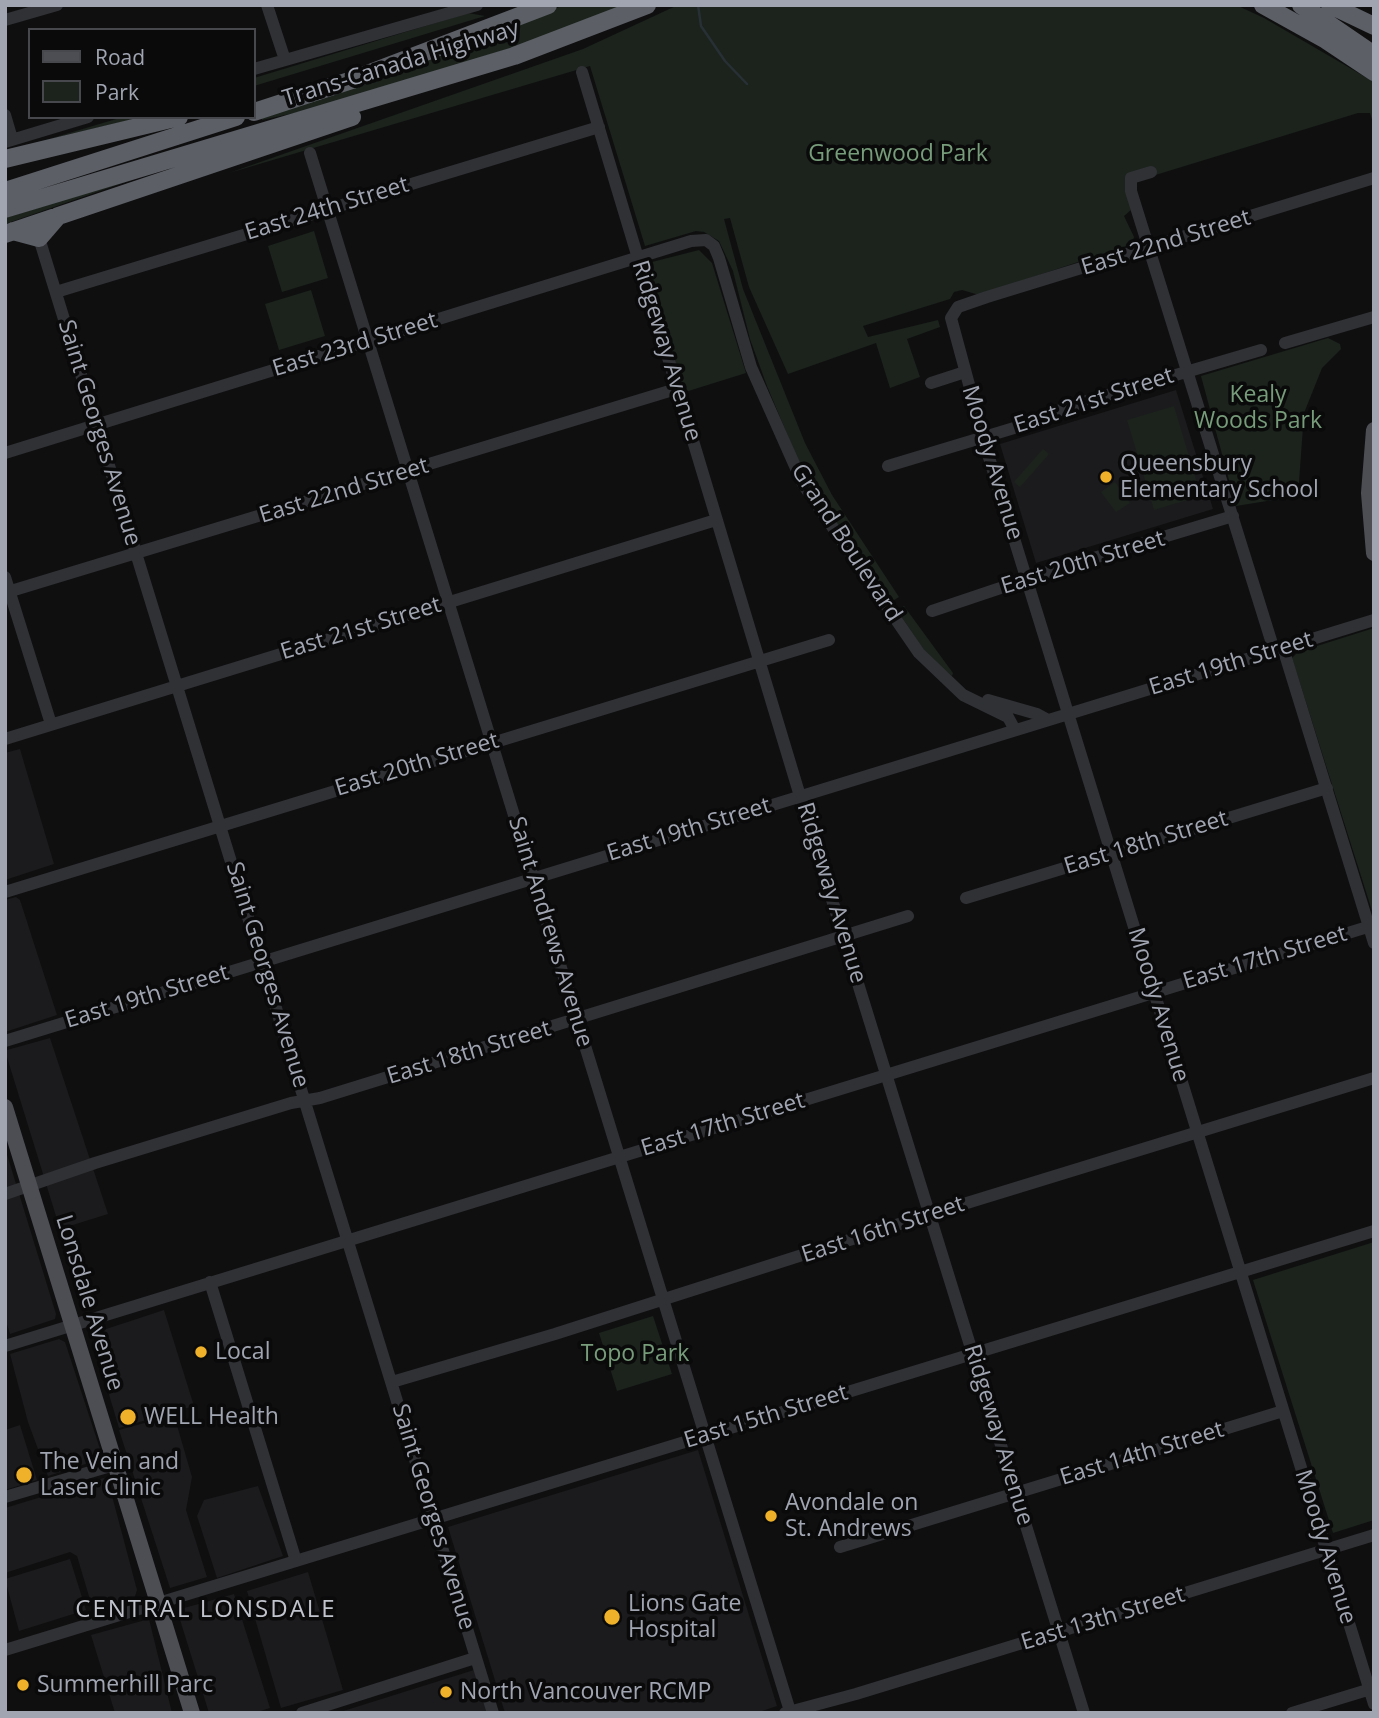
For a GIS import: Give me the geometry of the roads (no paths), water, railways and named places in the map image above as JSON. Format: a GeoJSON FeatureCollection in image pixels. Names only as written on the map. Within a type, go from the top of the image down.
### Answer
{"type":"FeatureCollection","features":[{"type":"Feature","properties":{"kind":"highway","name":"Trans-Canada Highway"},"geometry":{"type":"LineString","coordinates":[[256,111],[442,47],[548,5]]}},
{"type":"Feature","properties":{"kind":"highway","name":"Trans-Canada Highway"},"geometry":{"type":"LineString","coordinates":[[5,209],[575,35],[647,5]]}},
{"type":"Feature","properties":{"kind":"highway"},"geometry":{"type":"LineString","coordinates":[[1263,5],[1326,40],[1374,72]]}},
{"type":"Feature","properties":{"kind":"highway"},"geometry":{"type":"LineString","coordinates":[[1301,5],[1374,55]]}},
{"type":"Feature","properties":{"kind":"highway"},"geometry":{"type":"LineString","coordinates":[[1330,5],[1374,26]]}},
{"type":"Feature","properties":{"kind":"highway"},"geometry":{"type":"LineString","coordinates":[[9,233],[501,67],[575,35]]}},
{"type":"Feature","properties":{"kind":"highway"},"geometry":{"type":"LineString","coordinates":[[256,98],[442,47]]}},
{"type":"Feature","properties":{"kind":"highway"},"geometry":{"type":"LineString","coordinates":[[5,159],[171,119]]}},
{"type":"Feature","properties":{"kind":"highway"},"geometry":{"type":"LineString","coordinates":[[5,191],[230,119]]}},
{"type":"Feature","properties":{"kind":"highway"},"geometry":{"type":"LineString","coordinates":[[9,233],[39,238],[58,216]]}},
{"type":"Feature","properties":{"kind":"main road"},"geometry":{"type":"LineString","coordinates":[[1374,430],[1369,493],[1374,553]]}},
{"type":"Feature","properties":{"kind":"main road","name":"Lonsdale Avenue"},"geometry":{"type":"LineString","coordinates":[[5,1107],[192,1713]]}},
{"type":"Feature","properties":{"kind":"street"},"geometry":{"type":"LineString","coordinates":[[5,20],[57,5]]}},
{"type":"Feature","properties":{"kind":"street"},"geometry":{"type":"LineString","coordinates":[[267,5],[285,60]]}},
{"type":"Feature","properties":{"kind":"street"},"geometry":{"type":"LineString","coordinates":[[256,68],[477,5]]}},
{"type":"Feature","properties":{"kind":"street","name":"Ridgeway Avenue"},"geometry":{"type":"LineString","coordinates":[[582,72],[800,796],[1084,1713]]}},
{"type":"Feature","properties":{"kind":"street"},"geometry":{"type":"LineString","coordinates":[[5,115],[9,141],[81,119]]}},
{"type":"Feature","properties":{"kind":"street","name":"East 24th Street"},"geometry":{"type":"LineString","coordinates":[[56,292],[599,127]]}},
{"type":"Feature","properties":{"kind":"street","name":"Saint Andrews Avenue"},"geometry":{"type":"LineString","coordinates":[[310,153],[705,1436],[787,1712]]}},
{"type":"Feature","properties":{"kind":"street"},"geometry":{"type":"LineString","coordinates":[[1151,172],[1135,177],[1130,182],[1148,249],[1233,516],[1371,925],[1374,943]]}},
{"type":"Feature","properties":{"kind":"street","name":"East 22nd Street"},"geometry":{"type":"LineString","coordinates":[[958,307],[1374,177]]}},
{"type":"Feature","properties":{"kind":"street","name":"Saint Georges Avenue"},"geometry":{"type":"LineString","coordinates":[[39,238],[493,1713]]}},
{"type":"Feature","properties":{"kind":"street","name":"East 23rd Street"},"geometry":{"type":"LineString","coordinates":[[5,453],[638,258],[706,240]]}},
{"type":"Feature","properties":{"kind":"street","name":"Grand Boulevard"},"geometry":{"type":"LineString","coordinates":[[706,240],[715,246],[751,367],[803,484],[907,637],[963,695],[1008,717],[1015,730]]}},
{"type":"Feature","properties":{"kind":"street","name":"Moody Avenue"},"geometry":{"type":"LineString","coordinates":[[958,307],[951,317],[951,327],[1026,580],[1374,1704]]}},
{"type":"Feature","properties":{"kind":"street"},"geometry":{"type":"LineString","coordinates":[[1285,343],[1374,317]]}},
{"type":"Feature","properties":{"kind":"street","name":"East 21st Street"},"geometry":{"type":"LineString","coordinates":[[888,466],[984,438],[1070,406],[1261,350]]}},
{"type":"Feature","properties":{"kind":"street"},"geometry":{"type":"LineString","coordinates":[[931,383],[965,372]]}},
{"type":"Feature","properties":{"kind":"street","name":"East 22nd Street"},"geometry":{"type":"LineString","coordinates":[[11,591],[676,389]]}},
{"type":"Feature","properties":{"kind":"street","name":"East 20th Street"},"geometry":{"type":"LineString","coordinates":[[932,611],[1233,516]]}},
{"type":"Feature","properties":{"kind":"street","name":"East 21st Street"},"geometry":{"type":"LineString","coordinates":[[5,738],[716,520]]}},
{"type":"Feature","properties":{"kind":"street"},"geometry":{"type":"LineString","coordinates":[[5,577],[51,724]]}},
{"type":"Feature","properties":{"kind":"street","name":"East 19th Street"},"geometry":{"type":"LineString","coordinates":[[5,1041],[1374,620]]}},
{"type":"Feature","properties":{"kind":"street","name":"East 20th Street"},"geometry":{"type":"LineString","coordinates":[[5,891],[829,640]]}},
{"type":"Feature","properties":{"kind":"street","name":"Grand Boulevard"},"geometry":{"type":"LineString","coordinates":[[947,679],[996,704],[1037,714],[1048,720]]}},
{"type":"Feature","properties":{"kind":"street","name":"East 18th Street"},"geometry":{"type":"LineString","coordinates":[[966,898],[1326,788]]}},
{"type":"Feature","properties":{"kind":"street","name":"East 18th Street"},"geometry":{"type":"LineString","coordinates":[[5,1194],[908,916]]}},
{"type":"Feature","properties":{"kind":"street","name":"East 17th Street"},"geometry":{"type":"LineString","coordinates":[[5,1346],[1371,925]]}},
{"type":"Feature","properties":{"kind":"street","name":"East 16th Street"},"geometry":{"type":"LineString","coordinates":[[392,1382],[1374,1077]]}},
{"type":"Feature","properties":{"kind":"street","name":"East 15th Street"},"geometry":{"type":"LineString","coordinates":[[5,1650],[1374,1231]]}},
{"type":"Feature","properties":{"kind":"street"},"geometry":{"type":"LineString","coordinates":[[210,1282],[296,1561]]}},
{"type":"Feature","properties":{"kind":"street","name":"East 14th Street"},"geometry":{"type":"LineString","coordinates":[[840,1547],[1283,1411]]}},
{"type":"Feature","properties":{"kind":"street"},"geometry":{"type":"LineString","coordinates":[[5,1497],[114,1465]]}},
{"type":"Feature","properties":{"kind":"street","name":"East 13th Street"},"geometry":{"type":"LineString","coordinates":[[787,1712],[832,1702],[1374,1535]]}},
{"type":"Feature","properties":{"kind":"street"},"geometry":{"type":"LineString","coordinates":[[302,1713],[475,1658]]}},
{"type":"Feature","properties":{"kind":"street"},"geometry":{"type":"LineString","coordinates":[[1292,1713],[1371,1688]]}},
{"type":"Feature","properties":{"kind":"street","name":"East 13th Street"},"geometry":{"type":"LineString","coordinates":[[809,1713],[832,1702]]}},
{"type":"Feature","properties":{"kind":"waterway"},"geometry":{"type":"LineString","coordinates":[[698,5],[701,26],[725,61],[747,84]]}},
{"type":"Feature","properties":{"kind":"place","name":"Queensbury Elementary School"},"geometry":{"type":"Point","coordinates":[1106,477]}},
{"type":"Feature","properties":{"kind":"place","name":"Local"},"geometry":{"type":"Point","coordinates":[201,1352]}},
{"type":"Feature","properties":{"kind":"place","name":"WELL Health"},"geometry":{"type":"Point","coordinates":[128,1417]}},
{"type":"Feature","properties":{"kind":"place","name":"The Vein and Laser Clinic"},"geometry":{"type":"Point","coordinates":[24,1475]}},
{"type":"Feature","properties":{"kind":"place","name":"Avondale on St. Andrews"},"geometry":{"type":"Point","coordinates":[771,1516]}},
{"type":"Feature","properties":{"kind":"place","name":"Lions Gate Hospital"},"geometry":{"type":"Point","coordinates":[612,1617]}},
{"type":"Feature","properties":{"kind":"place","name":"Summerhill Parc"},"geometry":{"type":"Point","coordinates":[23,1685]}},
{"type":"Feature","properties":{"kind":"place","name":"North Vancouver RCMP"},"geometry":{"type":"Point","coordinates":[446,1692]}},
{"type":"Feature","properties":{"kind":"district","name":"CENTRAL LONSDALE"},"geometry":{"type":"Point","coordinates":[206,1610]}},
{"type":"Feature","properties":{"kind":"park label","name":"Greenwood Park"},"geometry":{"type":"Point","coordinates":[898,154]}},
{"type":"Feature","properties":{"kind":"park label","name":"Kealy Woods Park"},"geometry":{"type":"Point","coordinates":[1258,408]}},
{"type":"Feature","properties":{"kind":"park label","name":"Topo Park"},"geometry":{"type":"Point","coordinates":[635,1354]}}]}
